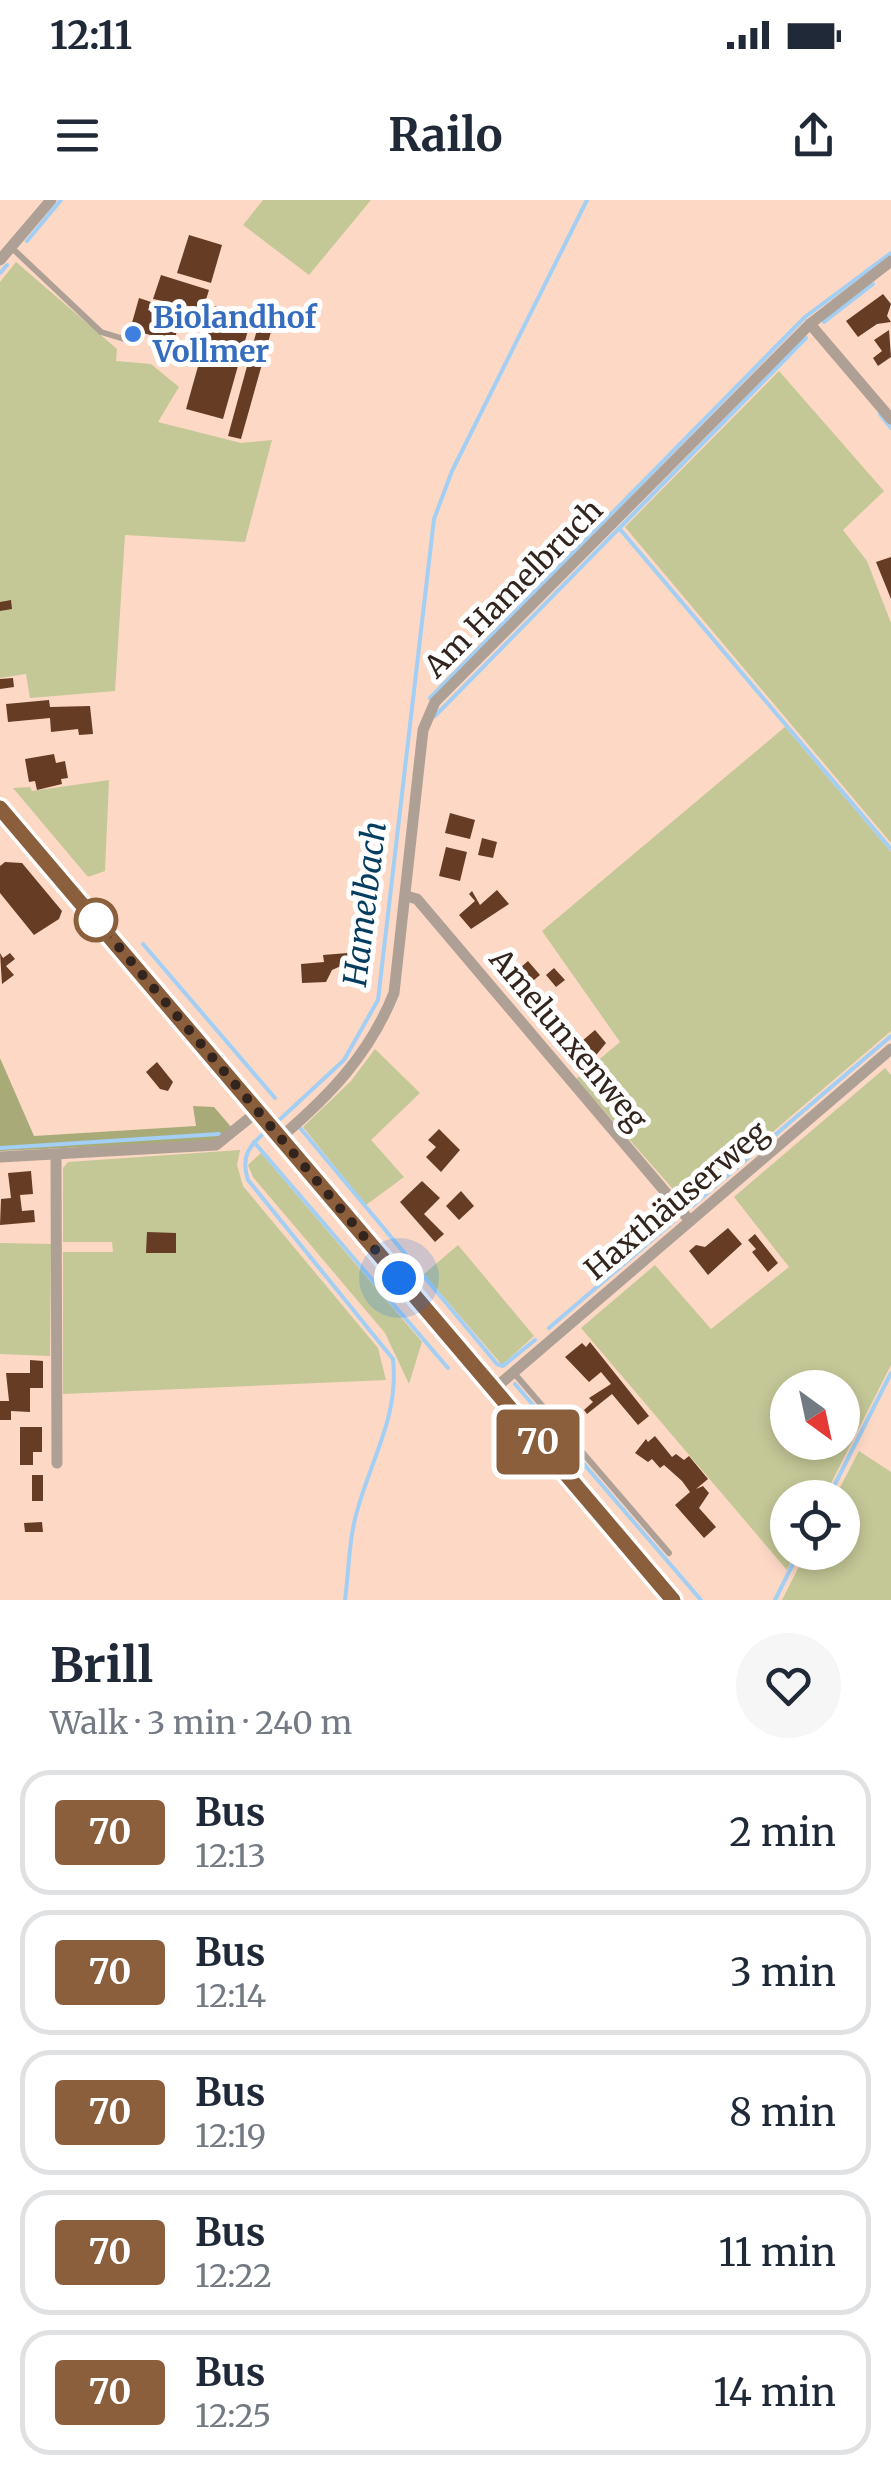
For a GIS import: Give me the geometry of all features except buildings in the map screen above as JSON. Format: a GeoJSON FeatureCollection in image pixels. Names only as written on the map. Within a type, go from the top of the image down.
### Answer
{"type":"FeatureCollection","features":[{"type":"Feature","properties":{"kind":"street"},"geometry":{"type":"LineString","coordinates":[[0,260],[51,200]]}},
{"type":"Feature","properties":{"kind":"street","name":"Am Hamelbruch"},"geometry":{"type":"LineString","coordinates":[[280,1137],[346,1076],[378,1032],[394,993],[423,730],[435,702],[810,324],[891,261]]}},
{"type":"Feature","properties":{"kind":"street"},"geometry":{"type":"LineString","coordinates":[[810,324],[891,419]]}},
{"type":"Feature","properties":{"kind":"street"},"geometry":{"type":"LineString","coordinates":[[0,808],[6,828],[261,1115],[673,1600]]}},
{"type":"Feature","properties":{"kind":"street","name":"Amelunxenweg"},"geometry":{"type":"LineString","coordinates":[[406,896],[418,899],[690,1221]]}},
{"type":"Feature","properties":{"kind":"street","name":"Haxthäuserweg"},"geometry":{"type":"LineString","coordinates":[[494,1390],[891,1048]]}},
{"type":"Feature","properties":{"kind":"street"},"geometry":{"type":"LineString","coordinates":[[0,1157],[216,1145],[261,1115]]}},
{"type":"Feature","properties":{"kind":"street"},"geometry":{"type":"LineString","coordinates":[[56,1154],[57,1464]]}},
{"type":"Feature","properties":{"kind":"lane"},"geometry":{"type":"LineString","coordinates":[[11,247],[101,332],[134,342]]}},
{"type":"Feature","properties":{"kind":"lane"},"geometry":{"type":"LineString","coordinates":[[514,1372],[668,1554]]}},
{"type":"Feature","properties":{"kind":"green space"},"geometry":{"type":"Polygon","coordinates":[[[263,200],[371,200],[309,275],[243,225],[263,200]]]}},
{"type":"Feature","properties":{"kind":"green space"},"geometry":{"type":"Polygon","coordinates":[[[16,262],[117,349],[116,361],[151,364],[179,387],[158,422],[241,443],[272,440],[245,542],[125,535],[115,691],[30,698],[26,674],[0,678],[0,282],[16,262]]]}},
{"type":"Feature","properties":{"kind":"green space"},"geometry":{"type":"Polygon","coordinates":[[[779,371],[884,491],[843,530],[867,561],[891,623],[891,843],[625,527],[779,371]]]}},
{"type":"Feature","properties":{"kind":"green space"},"geometry":{"type":"Polygon","coordinates":[[[785,727],[891,852],[891,1031],[687,1205],[576,1079],[620,1042],[542,931],[785,727]]]}},
{"type":"Feature","properties":{"kind":"green space"},"geometry":{"type":"Polygon","coordinates":[[[109,780],[105,871],[88,877],[13,788],[30,787],[32,791],[109,780]]]}},
{"type":"Feature","properties":{"kind":"green space"},"geometry":{"type":"Polygon","coordinates":[[[375,1049],[420,1093],[371,1140],[404,1177],[366,1205],[303,1127],[351,1081],[375,1049]]]}},
{"type":"Feature","properties":{"kind":"green space"},"geometry":{"type":"Polygon","coordinates":[[[0,1058],[34,1136],[196,1126],[193,1106],[214,1107],[232,1128],[213,1141],[0,1151],[0,1058]]]}},
{"type":"Feature","properties":{"kind":"green space"},"geometry":{"type":"Polygon","coordinates":[[[885,1068],[891,1075],[891,1365],[860,1426],[860,1370],[770,1370],[770,1460],[843,1460],[833,1480],[770,1480],[770,1550],[581,1328],[655,1265],[711,1329],[789,1267],[734,1197],[885,1068]]]}},
{"type":"Feature","properties":{"kind":"green space"},"geometry":{"type":"Polygon","coordinates":[[[240,1150],[237,1165],[243,1186],[378,1348],[386,1380],[63,1394],[63,1252],[113,1252],[112,1242],[63,1242],[63,1168],[68,1162],[240,1150]]]}},
{"type":"Feature","properties":{"kind":"green space"},"geometry":{"type":"Polygon","coordinates":[[[261,1153],[422,1342],[409,1384],[385,1333],[253,1177],[248,1165],[261,1153]]]}},
{"type":"Feature","properties":{"kind":"green space"},"geometry":{"type":"Polygon","coordinates":[[[0,1243],[51,1244],[50,1356],[0,1354],[0,1243]]]}},
{"type":"Feature","properties":{"kind":"green space"},"geometry":{"type":"Polygon","coordinates":[[[458,1245],[534,1336],[502,1365],[424,1274],[458,1245]]]}},
{"type":"Feature","properties":{"kind":"green space"},"geometry":{"type":"Polygon","coordinates":[[[860,1452],[891,1472],[891,1600],[782,1600],[797,1570],[860,1570],[860,1480],[844,1480],[854,1460],[860,1460],[860,1452]]]}},
{"type":"Feature","properties":{"kind":"waterway"},"geometry":{"type":"LineString","coordinates":[[27,241],[61,200]]}},
{"type":"Feature","properties":{"kind":"waterway","name":"Hamelbach"},"geometry":{"type":"LineString","coordinates":[[276,1123],[344,1060],[378,1000],[434,519],[452,471],[587,200]]}},
{"type":"Feature","properties":{"kind":"waterway"},"geometry":{"type":"LineString","coordinates":[[430,698],[805,317],[891,253]]}},
{"type":"Feature","properties":{"kind":"waterway"},"geometry":{"type":"LineString","coordinates":[[0,273],[7,265]]}},
{"type":"Feature","properties":{"kind":"waterway"},"geometry":{"type":"LineString","coordinates":[[824,322],[873,284]]}},
{"type":"Feature","properties":{"kind":"waterway"},"geometry":{"type":"LineString","coordinates":[[435,716],[806,338]]}},
{"type":"Feature","properties":{"kind":"waterway"},"geometry":{"type":"LineString","coordinates":[[880,414],[891,428]]}},
{"type":"Feature","properties":{"kind":"waterway"},"geometry":{"type":"LineString","coordinates":[[619,528],[891,849]]}},
{"type":"Feature","properties":{"kind":"waterway"},"geometry":{"type":"LineString","coordinates":[[143,944],[275,1098]]}},
{"type":"Feature","properties":{"kind":"waterway"},"geometry":{"type":"LineString","coordinates":[[692,1206],[891,1036]]}},
{"type":"Feature","properties":{"kind":"waterway","name":"Hamelbach"},"geometry":{"type":"LineString","coordinates":[[269,1129],[248,1151],[248,1180],[393,1359],[389,1417],[355,1519],[345,1600]]}},
{"type":"Feature","properties":{"kind":"waterway"},"geometry":{"type":"LineString","coordinates":[[301,1129],[497,1364],[503,1366],[535,1340]]}},
{"type":"Feature","properties":{"kind":"waterway"},"geometry":{"type":"LineString","coordinates":[[0,1148],[219,1134]]}},
{"type":"Feature","properties":{"kind":"waterway"},"geometry":{"type":"LineString","coordinates":[[254,1142],[448,1368]]}},
{"type":"Feature","properties":{"kind":"waterway"},"geometry":{"type":"LineString","coordinates":[[549,1328],[674,1221]]}},
{"type":"Feature","properties":{"kind":"waterway"},"geometry":{"type":"LineString","coordinates":[[837,1480],[891,1373]]}},
{"type":"Feature","properties":{"kind":"waterway"},"geometry":{"type":"LineString","coordinates":[[515,1384],[701,1600]]}},
{"type":"Feature","properties":{"kind":"waterway"},"geometry":{"type":"LineString","coordinates":[[775,1600],[790,1570]]}},
{"type":"Feature","properties":{"kind":"bus line","name":"70"},"geometry":{"type":"LineString","coordinates":[[0,808],[673,1600]]}},
{"type":"Feature","properties":{"kind":"place","name":"Biolandhof Vollmer"},"geometry":{"type":"Point","coordinates":[133,334]}},
{"type":"Feature","properties":{"kind":"route"},"geometry":{"type":"LineString","coordinates":[[96,920],[399,1278]]}}]}
